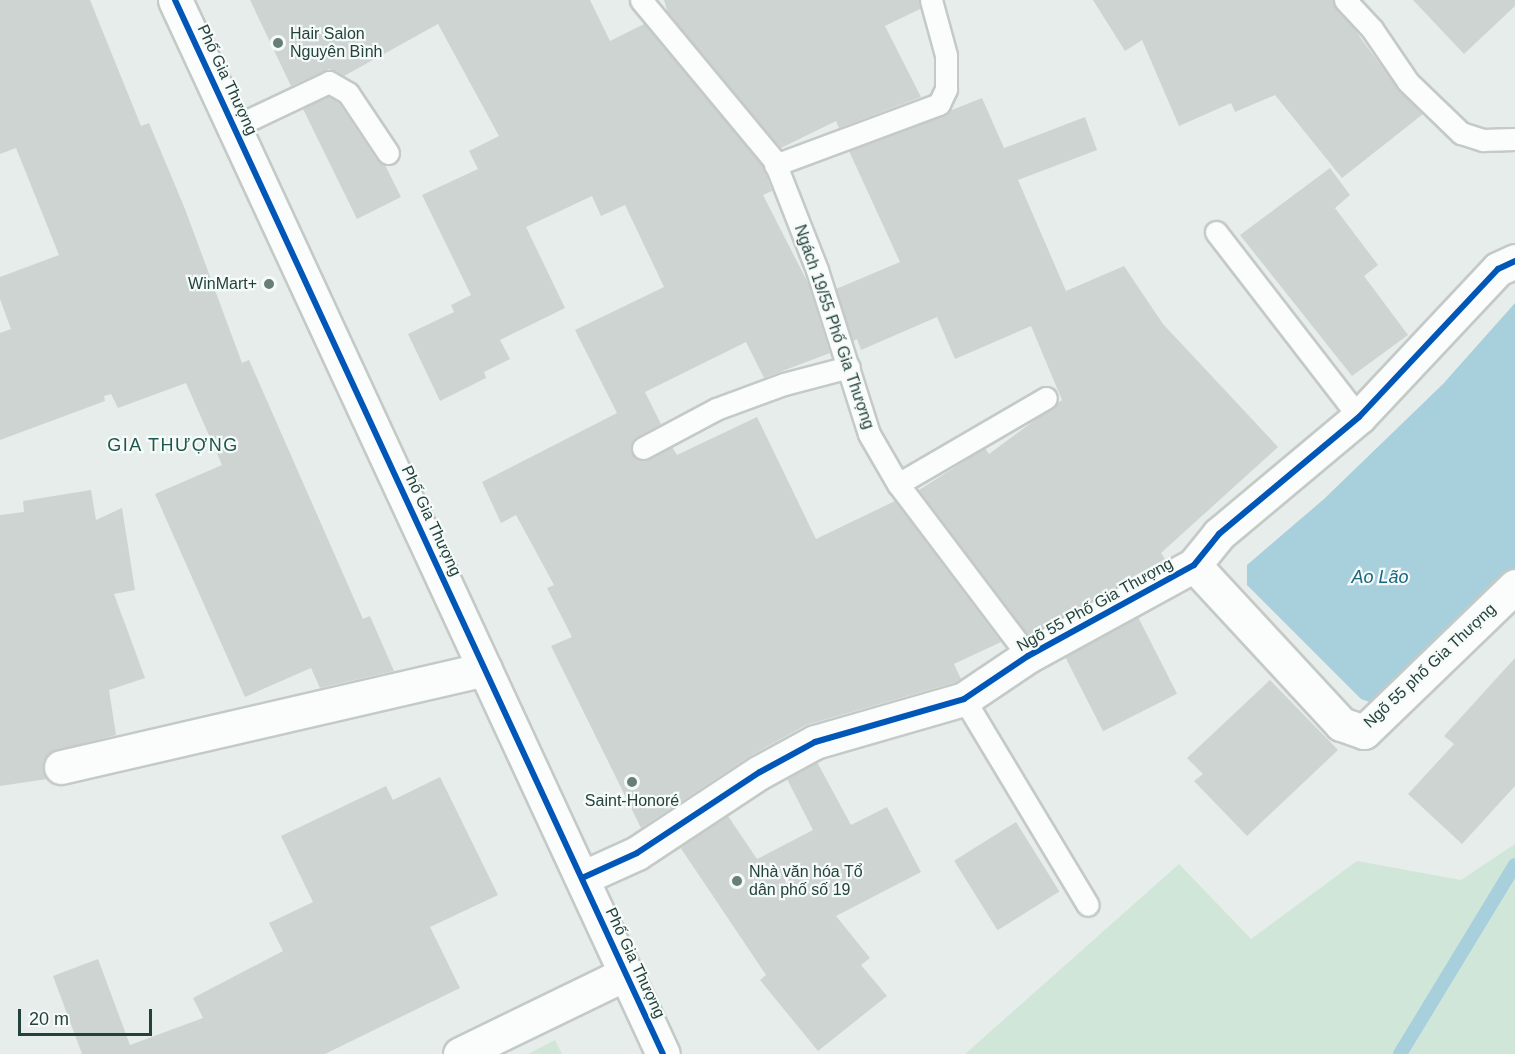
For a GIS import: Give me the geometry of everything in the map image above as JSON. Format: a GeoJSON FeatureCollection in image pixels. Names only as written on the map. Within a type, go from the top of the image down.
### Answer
{"type":"FeatureCollection","features":[{"type":"Feature","properties":{"kind":"street","name":"Phố Gia Thượng"},"geometry":{"type":"LineString","coordinates":[[175,0],[663,1054]]}},
{"type":"Feature","properties":{"kind":"street","name":"Ngõ 55 Phố Gia Thượng"},"geometry":{"type":"LineString","coordinates":[[582,878],[637,853],[760,772],[815,742],[964,699],[1028,656],[1194,565],[1219,534],[1359,417],[1498,269],[1515,261]]}},
{"type":"Feature","properties":{"kind":"street","name":"Ngõ 55 phố Gia Thượng"},"geometry":{"type":"LineString","coordinates":[[1194,565],[1341,724],[1364,732],[1515,586]]}},
{"type":"Feature","properties":{"kind":"street"},"geometry":{"type":"LineString","coordinates":[[61,767],[485,669]]}},
{"type":"Feature","properties":{"kind":"street"},"geometry":{"type":"LineString","coordinates":[[460,1054],[625,974]]}},
{"type":"Feature","properties":{"kind":"lane","name":"Ngách 19/55 Phố Gia Thượng"},"geometry":{"type":"LineString","coordinates":[[641,0],[758,137],[775,165],[817,270],[869,434],[898,484],[1028,656]]}},
{"type":"Feature","properties":{"kind":"lane"},"geometry":{"type":"LineString","coordinates":[[775,165],[939,104],[946,89],[946,55],[932,0]]}},
{"type":"Feature","properties":{"kind":"lane"},"geometry":{"type":"LineString","coordinates":[[1345,0],[1372,29],[1408,82],[1461,133],[1483,140],[1515,140]]}},
{"type":"Feature","properties":{"kind":"lane"},"geometry":{"type":"LineString","coordinates":[[234,127],[329,82],[348,93],[388,153]]}},
{"type":"Feature","properties":{"kind":"lane"},"geometry":{"type":"LineString","coordinates":[[1216,232],[1359,417]]}},
{"type":"Feature","properties":{"kind":"lane"},"geometry":{"type":"LineString","coordinates":[[643,448],[716,409],[784,384],[849,367]]}},
{"type":"Feature","properties":{"kind":"lane"},"geometry":{"type":"LineString","coordinates":[[898,484],[1046,398]]}},
{"type":"Feature","properties":{"kind":"lane"},"geometry":{"type":"LineString","coordinates":[[964,699],[1089,905]]}},
{"type":"Feature","properties":{"kind":"green space"},"geometry":{"type":"Polygon","coordinates":[[[1515,844],[1515,1054],[965,1054],[1179,864],[1251,939],[1357,861],[1461,880],[1515,844]]]}},
{"type":"Feature","properties":{"kind":"green space"},"geometry":{"type":"Polygon","coordinates":[[[555,1040],[562,1054],[528,1054],[555,1040]]]}},
{"type":"Feature","properties":{"kind":"water","name":"Ao Lão"},"geometry":{"type":"Polygon","coordinates":[[[1515,303],[1515,578],[1384,707],[1361,699],[1247,585],[1247,565],[1324,499],[1443,384],[1515,303]]]}},
{"type":"Feature","properties":{"kind":"building"},"geometry":{"type":"Polygon","coordinates":[[[0,0],[90,0],[141,126],[149,123],[185,209],[242,363],[249,360],[363,619],[370,616],[394,671],[320,688],[311,668],[245,697],[155,494],[222,465],[186,383],[118,408],[111,394],[104,396],[105,401],[0,440],[0,333],[11,329],[0,299],[0,277],[59,255],[16,148],[0,154],[0,0]]]}},
{"type":"Feature","properties":{"kind":"building"},"geometry":{"type":"Polygon","coordinates":[[[250,0],[590,0],[610,41],[644,24],[763,166],[772,191],[763,195],[808,283],[830,353],[764,378],[746,342],[645,392],[661,424],[633,441],[632,454],[643,461],[672,447],[677,455],[757,417],[816,539],[895,501],[1001,642],[954,664],[961,679],[956,682],[806,725],[750,756],[641,828],[551,646],[572,637],[547,588],[554,585],[516,515],[501,523],[482,482],[617,413],[575,330],[664,287],[625,205],[601,216],[592,196],[526,227],[565,308],[500,340],[510,359],[484,372],[486,378],[440,401],[408,334],[454,312],[451,305],[471,295],[422,195],[478,169],[469,151],[499,136],[438,24],[344,76],[329,69],[291,86],[250,0]]]}},
{"type":"Feature","properties":{"kind":"building"},"geometry":{"type":"Polygon","coordinates":[[[664,0],[919,0],[920,9],[885,26],[921,97],[839,128],[836,121],[781,148],[668,13],[664,0]]]}},
{"type":"Feature","properties":{"kind":"building"},"geometry":{"type":"Polygon","coordinates":[[[1093,0],[1333,0],[1398,89],[1423,114],[1342,178],[1275,95],[1235,112],[1231,103],[1179,126],[1142,40],[1125,51],[1093,0]]]}},
{"type":"Feature","properties":{"kind":"building"},"geometry":{"type":"Polygon","coordinates":[[[1413,0],[1515,0],[1515,6],[1464,54],[1413,0]]]}},
{"type":"Feature","properties":{"kind":"building"},"geometry":{"type":"Polygon","coordinates":[[[328,96],[339,103],[377,160],[385,165],[401,197],[357,219],[303,109],[328,96]]]}},
{"type":"Feature","properties":{"kind":"building"},"geometry":{"type":"Polygon","coordinates":[[[982,98],[1004,148],[1085,117],[1097,150],[1018,180],[1066,291],[1124,266],[1163,324],[1278,447],[1161,553],[1165,559],[1028,635],[919,490],[985,448],[989,454],[1062,400],[1031,326],[955,359],[937,317],[861,350],[857,339],[853,341],[836,289],[900,262],[849,151],[982,98]]]}},
{"type":"Feature","properties":{"kind":"building"},"geometry":{"type":"Polygon","coordinates":[[[1330,168],[1350,195],[1335,208],[1378,265],[1364,276],[1408,335],[1352,376],[1240,235],[1330,168]]]}},
{"type":"Feature","properties":{"kind":"building"},"geometry":{"type":"Polygon","coordinates":[[[91,490],[96,520],[122,508],[135,590],[114,594],[145,678],[109,690],[116,735],[49,753],[43,762],[47,779],[0,786],[0,515],[24,512],[23,501],[91,490]]]}},
{"type":"Feature","properties":{"kind":"building"},"geometry":{"type":"Polygon","coordinates":[[[1138,617],[1177,694],[1103,731],[1064,655],[1138,617]]]}},
{"type":"Feature","properties":{"kind":"building"},"geometry":{"type":"Polygon","coordinates":[[[1515,658],[1515,786],[1462,844],[1408,794],[1454,744],[1444,736],[1515,658]]]}},
{"type":"Feature","properties":{"kind":"building"},"geometry":{"type":"Polygon","coordinates":[[[1270,680],[1338,750],[1247,836],[1194,781],[1203,774],[1187,758],[1270,680]]]}},
{"type":"Feature","properties":{"kind":"building"},"geometry":{"type":"Polygon","coordinates":[[[817,762],[851,825],[887,807],[921,872],[836,916],[870,958],[861,965],[887,996],[818,1051],[760,980],[766,975],[680,847],[728,816],[757,859],[813,830],[787,779],[817,762]]]}},
{"type":"Feature","properties":{"kind":"building"},"geometry":{"type":"Polygon","coordinates":[[[440,777],[498,895],[430,927],[460,988],[325,1054],[82,1054],[53,976],[98,959],[130,1045],[203,1018],[193,998],[283,951],[269,923],[313,902],[281,836],[386,786],[393,800],[440,777]]]}},
{"type":"Feature","properties":{"kind":"building"},"geometry":{"type":"Polygon","coordinates":[[[1016,822],[1059,892],[998,930],[954,861],[1016,822]]]}},
{"type":"Feature","properties":{"kind":"waterway"},"geometry":{"type":"LineString","coordinates":[[1400,1054],[1515,865]]}},
{"type":"Feature","properties":{"kind":"cycle path"},"geometry":{"type":"LineString","coordinates":[[175,0],[663,1054]]}},
{"type":"Feature","properties":{"kind":"cycle path"},"geometry":{"type":"LineString","coordinates":[[582,878],[637,853],[760,772],[815,742],[964,699],[1028,656],[1194,565],[1219,534],[1359,417],[1498,269],[1515,261]]}},
{"type":"Feature","properties":{"kind":"place","name":"Hair Salon Nguyên Bình"},"geometry":{"type":"Point","coordinates":[278,43]}},
{"type":"Feature","properties":{"kind":"place","name":"WinMart+"},"geometry":{"type":"Point","coordinates":[269,284]}},
{"type":"Feature","properties":{"kind":"place","name":"Saint-Honoré"},"geometry":{"type":"Point","coordinates":[632,782]}},
{"type":"Feature","properties":{"kind":"place","name":"Nhà văn hóa Tổ dân phố số 19"},"geometry":{"type":"Point","coordinates":[737,881]}},
{"type":"Feature","properties":{"kind":"district","name":"GIA THƯỢNG"},"geometry":{"type":"Point","coordinates":[173,445]}}]}
